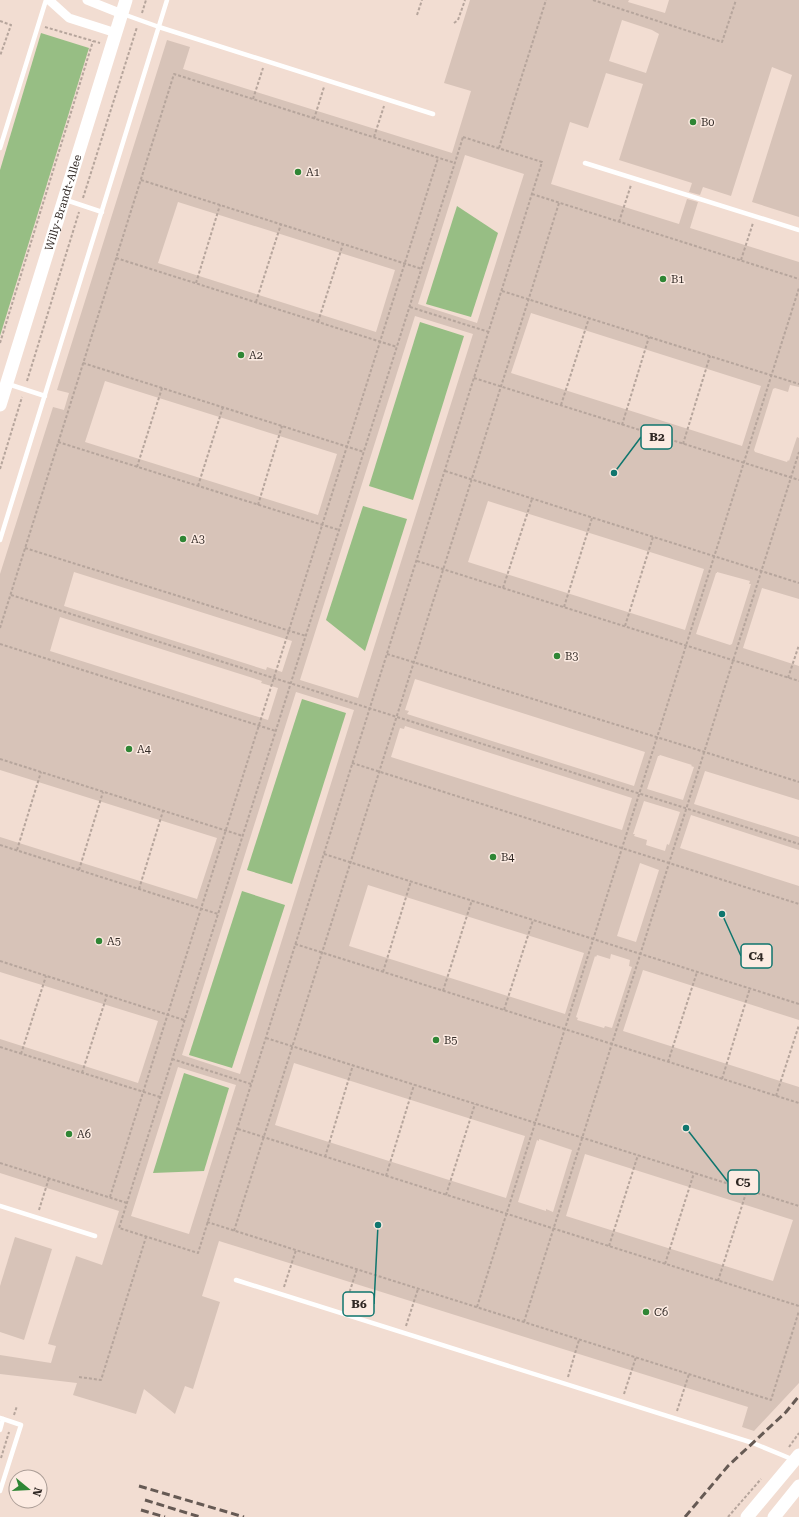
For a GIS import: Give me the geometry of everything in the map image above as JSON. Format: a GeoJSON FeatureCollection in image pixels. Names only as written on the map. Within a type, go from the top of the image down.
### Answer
{"type":"FeatureCollection","features":[{"type":"Feature","properties":{"kind":"main road","name":"Willy-Brandt-Allee"},"geometry":{"type":"LineString","coordinates":[[0,405],[3,383],[64,200],[126,0]]}},
{"type":"Feature","properties":{"kind":"main road"},"geometry":{"type":"LineString","coordinates":[[747,1517],[798,1460]]}},
{"type":"Feature","properties":{"kind":"main road"},"geometry":{"type":"LineString","coordinates":[[774,1517],[799,1486]]}},
{"type":"Feature","properties":{"kind":"street"},"geometry":{"type":"LineString","coordinates":[[50,0],[69,18],[116,34]]}},
{"type":"Feature","properties":{"kind":"street"},"geometry":{"type":"LineString","coordinates":[[87,0],[122,14]]}},
{"type":"Feature","properties":{"kind":"lane"},"geometry":{"type":"LineString","coordinates":[[0,148],[46,0]]}},
{"type":"Feature","properties":{"kind":"lane"},"geometry":{"type":"LineString","coordinates":[[0,540],[167,0]]}},
{"type":"Feature","properties":{"kind":"lane"},"geometry":{"type":"LineString","coordinates":[[122,14],[434,114]]}},
{"type":"Feature","properties":{"kind":"lane"},"geometry":{"type":"LineString","coordinates":[[585,163],[799,230]]}},
{"type":"Feature","properties":{"kind":"lane"},"geometry":{"type":"LineString","coordinates":[[64,200],[102,212]]}},
{"type":"Feature","properties":{"kind":"lane"},"geometry":{"type":"LineString","coordinates":[[3,383],[45,396]]}},
{"type":"Feature","properties":{"kind":"lane"},"geometry":{"type":"LineString","coordinates":[[0,1206],[94,1236]]}},
{"type":"Feature","properties":{"kind":"lane"},"geometry":{"type":"LineString","coordinates":[[236,1280],[765,1447],[782,1455],[798,1460]]}},
{"type":"Feature","properties":{"kind":"lane"},"geometry":{"type":"LineString","coordinates":[[0,1430],[2,1418],[21,1424],[0,1491]]}},
{"type":"Feature","properties":{"kind":"path"},"geometry":{"type":"LineString","coordinates":[[0,468],[146,0]]}},
{"type":"Feature","properties":{"kind":"path"},"geometry":{"type":"LineString","coordinates":[[417,15],[422,0]]}},
{"type":"Feature","properties":{"kind":"path"},"geometry":{"type":"LineString","coordinates":[[454,23],[458,20],[465,0]]}},
{"type":"Feature","properties":{"kind":"path"},"geometry":{"type":"LineString","coordinates":[[498,148],[546,0]]}},
{"type":"Feature","properties":{"kind":"path"},"geometry":{"type":"LineString","coordinates":[[593,0],[722,42],[736,0]]}},
{"type":"Feature","properties":{"kind":"path"},"geometry":{"type":"LineString","coordinates":[[0,21],[11,25],[0,56]]}},
{"type":"Feature","properties":{"kind":"path"},"geometry":{"type":"LineString","coordinates":[[0,343],[93,42],[38,25]]}},
{"type":"Feature","properties":{"kind":"path"},"geometry":{"type":"LineString","coordinates":[[253,99],[265,61]]}},
{"type":"Feature","properties":{"kind":"path"},"geometry":{"type":"LineString","coordinates":[[0,628],[174,74],[455,163]]}},
{"type":"Feature","properties":{"kind":"path"},"geometry":{"type":"LineString","coordinates":[[314,119],[326,80]]}},
{"type":"Feature","properties":{"kind":"path"},"geometry":{"type":"LineString","coordinates":[[374,138],[386,99]]}},
{"type":"Feature","properties":{"kind":"path"},"geometry":{"type":"LineString","coordinates":[[463,137],[498,148],[542,162],[198,1253],[119,1228],[463,137]]}},
{"type":"Feature","properties":{"kind":"path"},"geometry":{"type":"LineString","coordinates":[[110,1197],[438,158]]}},
{"type":"Feature","properties":{"kind":"path"},"geometry":{"type":"LineString","coordinates":[[620,222],[633,178]]}},
{"type":"Feature","properties":{"kind":"path"},"geometry":{"type":"LineString","coordinates":[[141,180],[422,269]]}},
{"type":"Feature","properties":{"kind":"path"},"geometry":{"type":"LineString","coordinates":[[532,194],[799,278]]}},
{"type":"Feature","properties":{"kind":"path"},"geometry":{"type":"LineString","coordinates":[[234,1230],[559,203]]}},
{"type":"Feature","properties":{"kind":"path"},"geometry":{"type":"LineString","coordinates":[[196,284],[220,205]]}},
{"type":"Feature","properties":{"kind":"path"},"geometry":{"type":"LineString","coordinates":[[741,260],[755,217]]}},
{"type":"Feature","properties":{"kind":"path"},"geometry":{"type":"LineString","coordinates":[[256,302],[281,224]]}},
{"type":"Feature","properties":{"kind":"path"},"geometry":{"type":"LineString","coordinates":[[318,322],[342,244]]}},
{"type":"Feature","properties":{"kind":"path"},"geometry":{"type":"LineString","coordinates":[[116,258],[397,347]]}},
{"type":"Feature","properties":{"kind":"path"},"geometry":{"type":"LineString","coordinates":[[477,1307],[799,288]]}},
{"type":"Feature","properties":{"kind":"path"},"geometry":{"type":"LineString","coordinates":[[502,291],[799,384]]}},
{"type":"Feature","properties":{"kind":"path"},"geometry":{"type":"LineString","coordinates":[[410,307],[489,332]]}},
{"type":"Feature","properties":{"kind":"path"},"geometry":{"type":"LineString","coordinates":[[561,406],[589,318]]}},
{"type":"Feature","properties":{"kind":"path"},"geometry":{"type":"LineString","coordinates":[[622,424],[649,337]]}},
{"type":"Feature","properties":{"kind":"path"},"geometry":{"type":"LineString","coordinates":[[683,444],[710,356]]}},
{"type":"Feature","properties":{"kind":"path"},"geometry":{"type":"LineString","coordinates":[[83,363],[364,452]]}},
{"type":"Feature","properties":{"kind":"path"},"geometry":{"type":"LineString","coordinates":[[474,378],[799,480]]}},
{"type":"Feature","properties":{"kind":"path"},"geometry":{"type":"LineString","coordinates":[[137,467],[162,388]]}},
{"type":"Feature","properties":{"kind":"path"},"geometry":{"type":"LineString","coordinates":[[198,486],[223,408]]}},
{"type":"Feature","properties":{"kind":"path"},"geometry":{"type":"LineString","coordinates":[[258,505],[282,426]]}},
{"type":"Feature","properties":{"kind":"path"},"geometry":{"type":"LineString","coordinates":[[58,442],[339,530]]}},
{"type":"Feature","properties":{"kind":"path"},"geometry":{"type":"LineString","coordinates":[[524,1322],[799,452]]}},
{"type":"Feature","properties":{"kind":"path"},"geometry":{"type":"LineString","coordinates":[[445,471],[799,583]]}},
{"type":"Feature","properties":{"kind":"path"},"geometry":{"type":"LineString","coordinates":[[504,588],[532,499]]}},
{"type":"Feature","properties":{"kind":"path"},"geometry":{"type":"LineString","coordinates":[[564,607],[592,518]]}},
{"type":"Feature","properties":{"kind":"path"},"geometry":{"type":"LineString","coordinates":[[625,626],[653,537]]}},
{"type":"Feature","properties":{"kind":"path"},"geometry":{"type":"LineString","coordinates":[[25,548],[306,636]]}},
{"type":"Feature","properties":{"kind":"path"},"geometry":{"type":"LineString","coordinates":[[416,561],[799,681]]}},
{"type":"Feature","properties":{"kind":"path"},"geometry":{"type":"LineString","coordinates":[[10,595],[799,844]]}},
{"type":"Feature","properties":{"kind":"path"},"geometry":{"type":"LineString","coordinates":[[0,644],[276,731]]}},
{"type":"Feature","properties":{"kind":"path"},"geometry":{"type":"LineString","coordinates":[[788,678],[799,645]]}},
{"type":"Feature","properties":{"kind":"path"},"geometry":{"type":"LineString","coordinates":[[387,654],[704,751],[799,782]]}},
{"type":"Feature","properties":{"kind":"path"},"geometry":{"type":"LineString","coordinates":[[0,759],[243,836]]}},
{"type":"Feature","properties":{"kind":"path"},"geometry":{"type":"LineString","coordinates":[[352,763],[799,904]]}},
{"type":"Feature","properties":{"kind":"path"},"geometry":{"type":"LineString","coordinates":[[17,850],[41,772]]}},
{"type":"Feature","properties":{"kind":"path"},"geometry":{"type":"LineString","coordinates":[[79,870],[103,792]]}},
{"type":"Feature","properties":{"kind":"path"},"geometry":{"type":"LineString","coordinates":[[139,889],[163,811]]}},
{"type":"Feature","properties":{"kind":"path"},"geometry":{"type":"LineString","coordinates":[[0,845],[218,914]]}},
{"type":"Feature","properties":{"kind":"path"},"geometry":{"type":"LineString","coordinates":[[324,854],[799,1004]]}},
{"type":"Feature","properties":{"kind":"path"},"geometry":{"type":"LineString","coordinates":[[383,972],[412,881]]}},
{"type":"Feature","properties":{"kind":"path"},"geometry":{"type":"LineString","coordinates":[[443,991],[472,900]]}},
{"type":"Feature","properties":{"kind":"path"},"geometry":{"type":"LineString","coordinates":[[504,1010],[533,920]]}},
{"type":"Feature","properties":{"kind":"path"},"geometry":{"type":"LineString","coordinates":[[295,944],[799,1103]]}},
{"type":"Feature","properties":{"kind":"path"},"geometry":{"type":"LineString","coordinates":[[0,962],[184,1020]]}},
{"type":"Feature","properties":{"kind":"path"},"geometry":{"type":"LineString","coordinates":[[668,1062],[697,972]]}},
{"type":"Feature","properties":{"kind":"path"},"geometry":{"type":"LineString","coordinates":[[21,1054],[46,976]]}},
{"type":"Feature","properties":{"kind":"path"},"geometry":{"type":"LineString","coordinates":[[722,1079],[750,988]]}},
{"type":"Feature","properties":{"kind":"path"},"geometry":{"type":"LineString","coordinates":[[82,1073],[107,995]]}},
{"type":"Feature","properties":{"kind":"path"},"geometry":{"type":"LineString","coordinates":[[776,1096],[799,1025]]}},
{"type":"Feature","properties":{"kind":"path"},"geometry":{"type":"LineString","coordinates":[[266,1038],[799,1206]]}},
{"type":"Feature","properties":{"kind":"path"},"geometry":{"type":"LineString","coordinates":[[0,1047],[160,1097]]}},
{"type":"Feature","properties":{"kind":"path"},"geometry":{"type":"LineString","coordinates":[[172,1059],[251,1084]]}},
{"type":"Feature","properties":{"kind":"path"},"geometry":{"type":"LineString","coordinates":[[325,1156],[354,1066]]}},
{"type":"Feature","properties":{"kind":"path"},"geometry":{"type":"LineString","coordinates":[[386,1176],[414,1085]]}},
{"type":"Feature","properties":{"kind":"path"},"geometry":{"type":"LineString","coordinates":[[446,1195],[475,1104]]}},
{"type":"Feature","properties":{"kind":"path"},"geometry":{"type":"LineString","coordinates":[[237,1129],[799,1306]]}},
{"type":"Feature","properties":{"kind":"path"},"geometry":{"type":"LineString","coordinates":[[609,1246],[638,1155]]}},
{"type":"Feature","properties":{"kind":"path"},"geometry":{"type":"LineString","coordinates":[[0,1163],[127,1203]]}},
{"type":"Feature","properties":{"kind":"path"},"geometry":{"type":"LineString","coordinates":[[665,1264],[694,1173]]}},
{"type":"Feature","properties":{"kind":"path"},"geometry":{"type":"LineString","coordinates":[[36,1218],[49,1178]]}},
{"type":"Feature","properties":{"kind":"path"},"geometry":{"type":"LineString","coordinates":[[718,1281],[747,1190]]}},
{"type":"Feature","properties":{"kind":"path"},"geometry":{"type":"LineString","coordinates":[[208,1222],[771,1400],[799,1311]]}},
{"type":"Feature","properties":{"kind":"path"},"geometry":{"type":"LineString","coordinates":[[79,1377],[101,1380],[146,1237]]}},
{"type":"Feature","properties":{"kind":"path"},"geometry":{"type":"LineString","coordinates":[[282,1295],[296,1250]]}},
{"type":"Feature","properties":{"kind":"path"},"geometry":{"type":"LineString","coordinates":[[342,1314],[357,1269]]}},
{"type":"Feature","properties":{"kind":"path"},"geometry":{"type":"LineString","coordinates":[[404,1333],[418,1289]]}},
{"type":"Feature","properties":{"kind":"path"},"geometry":{"type":"LineString","coordinates":[[565,1384],[580,1340]]}},
{"type":"Feature","properties":{"kind":"path"},"geometry":{"type":"LineString","coordinates":[[622,1402],[636,1357]]}},
{"type":"Feature","properties":{"kind":"path"},"geometry":{"type":"LineString","coordinates":[[675,1419],[689,1374]]}},
{"type":"Feature","properties":{"kind":"path"},"geometry":{"type":"LineString","coordinates":[[782,1455],[799,1433]]}},
{"type":"Feature","properties":{"kind":"path"},"geometry":{"type":"LineString","coordinates":[[728,1517],[762,1478]]}},
{"type":"Feature","properties":{"kind":"green space"},"geometry":{"type":"Polygon","coordinates":[[[41,33],[89,48],[0,336],[0,170],[41,33]]]}},
{"type":"Feature","properties":{"kind":"green space"},"geometry":{"type":"Polygon","coordinates":[[[457,206],[498,233],[471,317],[426,304],[457,206]]]}},
{"type":"Feature","properties":{"kind":"green space"},"geometry":{"type":"Polygon","coordinates":[[[420,322],[464,336],[413,500],[369,486],[420,322]]]}},
{"type":"Feature","properties":{"kind":"green space"},"geometry":{"type":"Polygon","coordinates":[[[363,506],[407,519],[365,651],[326,620],[363,506]]]}},
{"type":"Feature","properties":{"kind":"green space"},"geometry":{"type":"Polygon","coordinates":[[[302,699],[346,713],[292,884],[247,870],[302,699]]]}},
{"type":"Feature","properties":{"kind":"green space"},"geometry":{"type":"Polygon","coordinates":[[[242,891],[285,905],[232,1068],[189,1055],[242,891]]]}},
{"type":"Feature","properties":{"kind":"green space"},"geometry":{"type":"Polygon","coordinates":[[[184,1073],[229,1088],[204,1171],[153,1173],[184,1073]]]}},
{"type":"Feature","properties":{"kind":"building"},"geometry":{"type":"Polygon","coordinates":[[[470,0],[629,0],[628,2],[665,13],[669,0],[799,0],[799,217],[752,202],[792,75],[772,67],[731,196],[703,187],[700,195],[689,192],[692,183],[619,160],[643,84],[606,73],[588,128],[570,122],[551,184],[679,224],[687,199],[698,202],[690,228],[799,262],[799,387],[790,385],[788,392],[775,388],[773,389],[754,450],[755,452],[787,462],[788,460],[789,461],[797,437],[799,438],[799,599],[762,588],[743,648],[799,666],[799,800],[705,771],[694,804],[799,837],[799,850],[691,815],[680,848],[799,886],[799,1020],[643,970],[623,1031],[799,1087],[799,1383],[754,1431],[742,1427],[748,1407],[219,1241],[202,1296],[220,1302],[193,1389],[185,1386],[175,1414],[144,1389],[136,1414],[73,1395],[77,1383],[0,1374],[0,1355],[51,1363],[56,1346],[48,1344],[76,1256],[102,1265],[119,1211],[0,1173],[0,1039],[138,1083],[158,1021],[0,972],[0,837],[197,899],[217,838],[0,770],[0,574],[53,407],[64,410],[69,393],[57,390],[167,40],[190,47],[183,69],[452,153],[471,91],[444,83],[470,0]],[[622,20],[609,61],[646,73],[659,34],[652,30],[622,20]],[[465,155],[418,304],[477,323],[524,174],[465,155]],[[178,202],[158,263],[376,332],[395,270],[178,202]],[[531,313],[511,373],[742,446],[761,386],[531,313]],[[415,316],[300,680],[358,698],[473,334],[415,316]],[[105,381],[85,442],[318,515],[337,454],[105,381]],[[488,501],[468,562],[685,630],[704,569],[488,501]],[[74,572],[64,606],[266,670],[267,667],[282,672],[292,641],[74,572]],[[717,572],[696,634],[730,645],[732,644],[751,584],[749,584],[750,581],[717,572]],[[60,617],[50,651],[268,720],[278,688],[261,683],[262,681],[60,617]],[[415,679],[405,710],[409,711],[407,714],[634,786],[645,752],[415,679]],[[296,692],[182,1055],[240,1074],[354,710],[296,692]],[[405,726],[404,729],[400,728],[391,757],[622,830],[632,798],[405,726]],[[660,755],[658,756],[647,789],[683,800],[694,767],[691,766],[692,765],[660,755]],[[644,801],[633,834],[635,834],[634,836],[647,840],[646,845],[665,851],[667,844],[669,845],[680,812],[644,801]],[[640,863],[617,936],[636,942],[659,870],[640,863]],[[368,885],[349,946],[565,1014],[584,953],[368,885]],[[611,954],[610,959],[597,955],[596,957],[595,956],[576,1017],[578,1018],[577,1020],[604,1028],[605,1026],[612,1028],[632,967],[629,966],[630,960],[611,954]],[[294,1063],[275,1125],[506,1198],[525,1136],[294,1063]],[[178,1067],[131,1216],[189,1234],[236,1085],[178,1067]],[[539,1139],[539,1141],[537,1140],[518,1202],[546,1211],[546,1209],[553,1212],[572,1150],[539,1139]],[[585,1154],[566,1216],[773,1281],[793,1220],[585,1154]]]}},
{"type":"Feature","properties":{"kind":"building"},"geometry":{"type":"Polygon","coordinates":[[[15,1237],[52,1249],[24,1340],[0,1332],[0,1286],[15,1237]]]}},
{"type":"Feature","properties":{"kind":"railway"},"geometry":{"type":"LineString","coordinates":[[685,1517],[728,1466],[786,1412],[799,1396]]}},
{"type":"Feature","properties":{"kind":"railway"},"geometry":{"type":"LineString","coordinates":[[139,1486],[244,1517]]}},
{"type":"Feature","properties":{"kind":"railway"},"geometry":{"type":"LineString","coordinates":[[145,1500],[200,1517]]}},
{"type":"Feature","properties":{"kind":"railway"},"geometry":{"type":"LineString","coordinates":[[141,1510],[165,1517]]}},
{"type":"Feature","properties":{"kind":"place","name":"B0"},"geometry":{"type":"Point","coordinates":[693,122]}},
{"type":"Feature","properties":{"kind":"place","name":"A1"},"geometry":{"type":"Point","coordinates":[298,172]}},
{"type":"Feature","properties":{"kind":"place","name":"B1"},"geometry":{"type":"Point","coordinates":[663,279]}},
{"type":"Feature","properties":{"kind":"place","name":"A2"},"geometry":{"type":"Point","coordinates":[241,355]}},
{"type":"Feature","properties":{"kind":"place","name":"B2"},"geometry":{"type":"Point","coordinates":[614,473]}},
{"type":"Feature","properties":{"kind":"place","name":"A3"},"geometry":{"type":"Point","coordinates":[183,539]}},
{"type":"Feature","properties":{"kind":"place","name":"B3"},"geometry":{"type":"Point","coordinates":[557,656]}},
{"type":"Feature","properties":{"kind":"place","name":"A4"},"geometry":{"type":"Point","coordinates":[129,749]}},
{"type":"Feature","properties":{"kind":"place","name":"B4"},"geometry":{"type":"Point","coordinates":[493,857]}},
{"type":"Feature","properties":{"kind":"place","name":"C4"},"geometry":{"type":"Point","coordinates":[722,914]}},
{"type":"Feature","properties":{"kind":"place","name":"A5"},"geometry":{"type":"Point","coordinates":[99,941]}},
{"type":"Feature","properties":{"kind":"place","name":"B5"},"geometry":{"type":"Point","coordinates":[436,1040]}},
{"type":"Feature","properties":{"kind":"place","name":"C5"},"geometry":{"type":"Point","coordinates":[686,1128]}},
{"type":"Feature","properties":{"kind":"place","name":"A6"},"geometry":{"type":"Point","coordinates":[69,1134]}},
{"type":"Feature","properties":{"kind":"place","name":"B6"},"geometry":{"type":"Point","coordinates":[378,1225]}},
{"type":"Feature","properties":{"kind":"place","name":"C6"},"geometry":{"type":"Point","coordinates":[646,1312]}}]}
